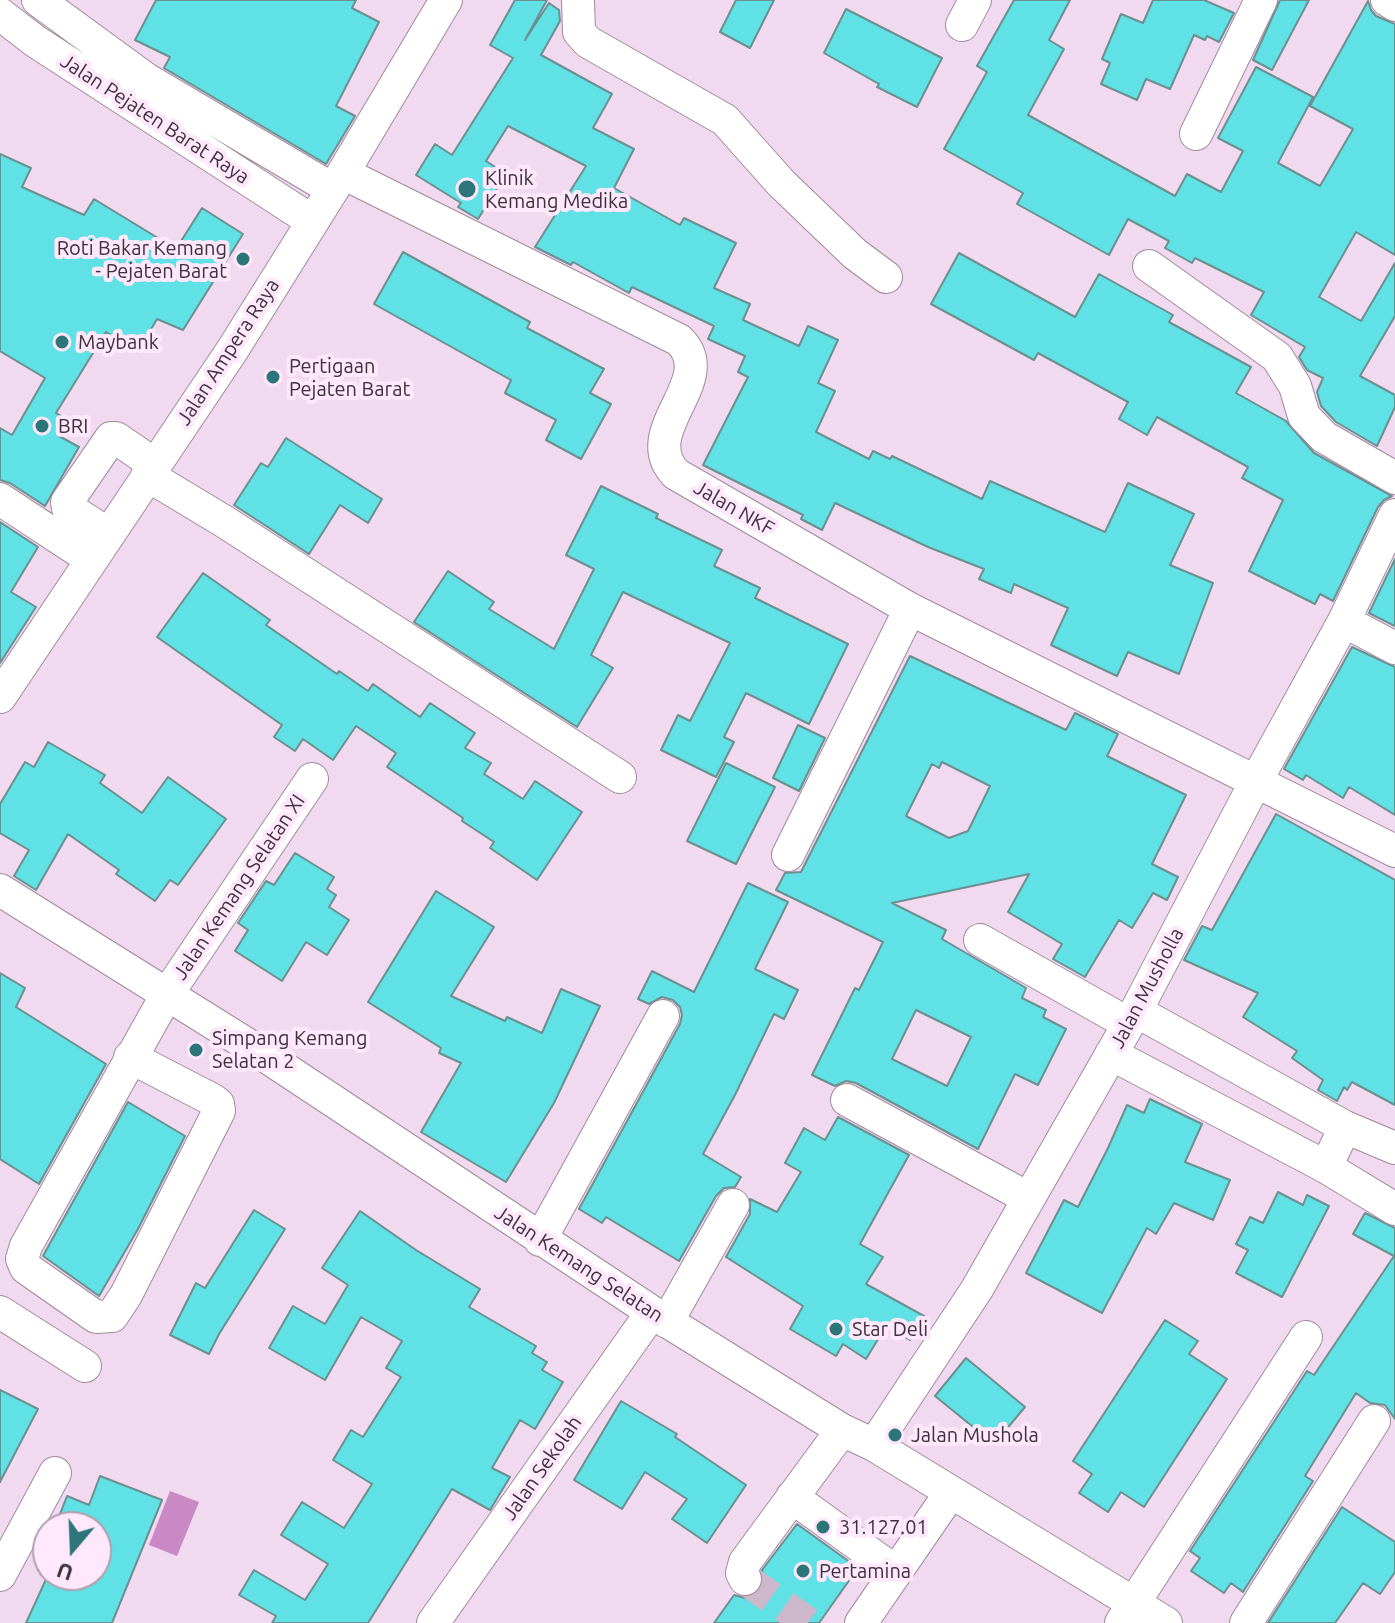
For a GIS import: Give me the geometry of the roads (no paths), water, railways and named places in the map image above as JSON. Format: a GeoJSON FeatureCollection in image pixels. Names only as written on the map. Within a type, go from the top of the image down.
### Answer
{"type":"FeatureCollection","features":[{"type":"Feature","properties":{"kind":"street","name":"Jalan Pejaten Barat Raya"},"geometry":{"type":"LineString","coordinates":[[38,0],[146,79],[338,181]]}},
{"type":"Feature","properties":{"kind":"street","name":"Jalan Ampera Raya"},"geometry":{"type":"LineString","coordinates":[[0,697],[233,349],[446,0]]}},
{"type":"Feature","properties":{"kind":"street"},"geometry":{"type":"LineString","coordinates":[[578,0],[579,32],[588,42],[725,120],[781,183],[855,254],[886,277]]}},
{"type":"Feature","properties":{"kind":"street"},"geometry":{"type":"LineString","coordinates":[[1196,134],[1261,0]]}},
{"type":"Feature","properties":{"kind":"street"},"geometry":{"type":"LineString","coordinates":[[1387,0],[1395,5]]}},
{"type":"Feature","properties":{"kind":"street","name":"Jalan Pejaten Barat Raya"},"geometry":{"type":"LineString","coordinates":[[0,14],[35,41],[312,221]]}},
{"type":"Feature","properties":{"kind":"street","name":"Jalan NKF"},"geometry":{"type":"LineString","coordinates":[[338,181],[679,340],[693,363],[691,375],[665,435],[664,451],[670,468],[676,474],[910,609],[1395,851]]}},
{"type":"Feature","properties":{"kind":"street"},"geometry":{"type":"LineString","coordinates":[[1149,266],[1277,357],[1295,386],[1304,416],[1324,437],[1395,478]]}},
{"type":"Feature","properties":{"kind":"street"},"geometry":{"type":"LineString","coordinates":[[99,546],[68,508],[67,502],[111,438],[116,438],[151,470],[238,530],[620,777]]}},
{"type":"Feature","properties":{"kind":"street"},"geometry":{"type":"LineString","coordinates":[[0,499],[99,546]]}},
{"type":"Feature","properties":{"kind":"street","name":"Jalan Musholla"},"geometry":{"type":"LineString","coordinates":[[874,1445],[977,1289],[1132,1017],[1344,621],[1395,515]]}},
{"type":"Feature","properties":{"kind":"street"},"geometry":{"type":"LineString","coordinates":[[788,855],[910,609]]}},
{"type":"Feature","properties":{"kind":"street"},"geometry":{"type":"LineString","coordinates":[[1344,621],[1395,648]]}},
{"type":"Feature","properties":{"kind":"street","name":"Jalan Kemang Selatan XI"},"geometry":{"type":"LineString","coordinates":[[130,1057],[213,1100],[218,1104],[219,1111],[126,1295],[112,1316],[105,1318],[89,1313],[26,1268],[22,1259],[26,1246],[130,1057],[166,996],[312,779]]}},
{"type":"Feature","properties":{"kind":"street","name":"Jalan Kemang Selatan"},"geometry":{"type":"LineString","coordinates":[[0,890],[261,1053],[659,1317],[842,1430],[874,1445],[951,1492],[1128,1613],[1166,1623]]}},
{"type":"Feature","properties":{"kind":"street"},"geometry":{"type":"LineString","coordinates":[[980,940],[1345,1127],[1395,1148]]}},
{"type":"Feature","properties":{"kind":"street"},"geometry":{"type":"LineString","coordinates":[[540,1240],[663,1016]]}},
{"type":"Feature","properties":{"kind":"street"},"geometry":{"type":"LineString","coordinates":[[1111,1054],[1326,1167],[1395,1209]]}},
{"type":"Feature","properties":{"kind":"street"},"geometry":{"type":"LineString","coordinates":[[847,1100],[1028,1198]]}},
{"type":"Feature","properties":{"kind":"street"},"geometry":{"type":"LineString","coordinates":[[1326,1167],[1345,1127]]}},
{"type":"Feature","properties":{"kind":"street","name":"Jalan Sekolah"},"geometry":{"type":"LineString","coordinates":[[433,1623],[659,1317],[733,1205]]}},
{"type":"Feature","properties":{"kind":"street"},"geometry":{"type":"LineString","coordinates":[[0,1312],[85,1366]]}},
{"type":"Feature","properties":{"kind":"street"},"geometry":{"type":"LineString","coordinates":[[1128,1613],[1306,1337]]}},
{"type":"Feature","properties":{"kind":"street"},"geometry":{"type":"LineString","coordinates":[[1246,1623],[1374,1421]]}},
{"type":"Feature","properties":{"kind":"street"},"geometry":{"type":"LineString","coordinates":[[745,1579],[742,1573],[745,1562],[842,1430]]}},
{"type":"Feature","properties":{"kind":"street"},"geometry":{"type":"LineString","coordinates":[[0,1575],[55,1473]]}},
{"type":"Feature","properties":{"kind":"street"},"geometry":{"type":"LineString","coordinates":[[861,1623],[951,1492]]}},
{"type":"Feature","properties":{"kind":"street"},"geometry":{"type":"LineString","coordinates":[[792,1497],[896,1572]]}},
{"type":"Feature","properties":{"kind":"tunnel"},"geometry":{"type":"LineString","coordinates":[[745,1579],[808,1623]]}},
{"type":"Feature","properties":{"kind":"place","name":"Klinik Kemang Medika"},"geometry":{"type":"Point","coordinates":[467,189]}},
{"type":"Feature","properties":{"kind":"place","name":"Roti Bakar Kemang - Pejaten Barat"},"geometry":{"type":"Point","coordinates":[243,259]}},
{"type":"Feature","properties":{"kind":"place","name":"Maybank"},"geometry":{"type":"Point","coordinates":[62,342]}},
{"type":"Feature","properties":{"kind":"place","name":"Pertigaan Pejaten Barat"},"geometry":{"type":"Point","coordinates":[273,377]}},
{"type":"Feature","properties":{"kind":"place","name":"BRI"},"geometry":{"type":"Point","coordinates":[42,426]}},
{"type":"Feature","properties":{"kind":"place","name":"Simpang Kemang Selatan 2"},"geometry":{"type":"Point","coordinates":[196,1050]}},
{"type":"Feature","properties":{"kind":"place","name":"Star Deli"},"geometry":{"type":"Point","coordinates":[836,1329]}},
{"type":"Feature","properties":{"kind":"place","name":"Jalan Mushola"},"geometry":{"type":"Point","coordinates":[895,1435]}},
{"type":"Feature","properties":{"kind":"place","name":"31.127.01"},"geometry":{"type":"Point","coordinates":[823,1527]}},
{"type":"Feature","properties":{"kind":"place","name":"Pertamina"},"geometry":{"type":"Point","coordinates":[803,1571]}}]}
